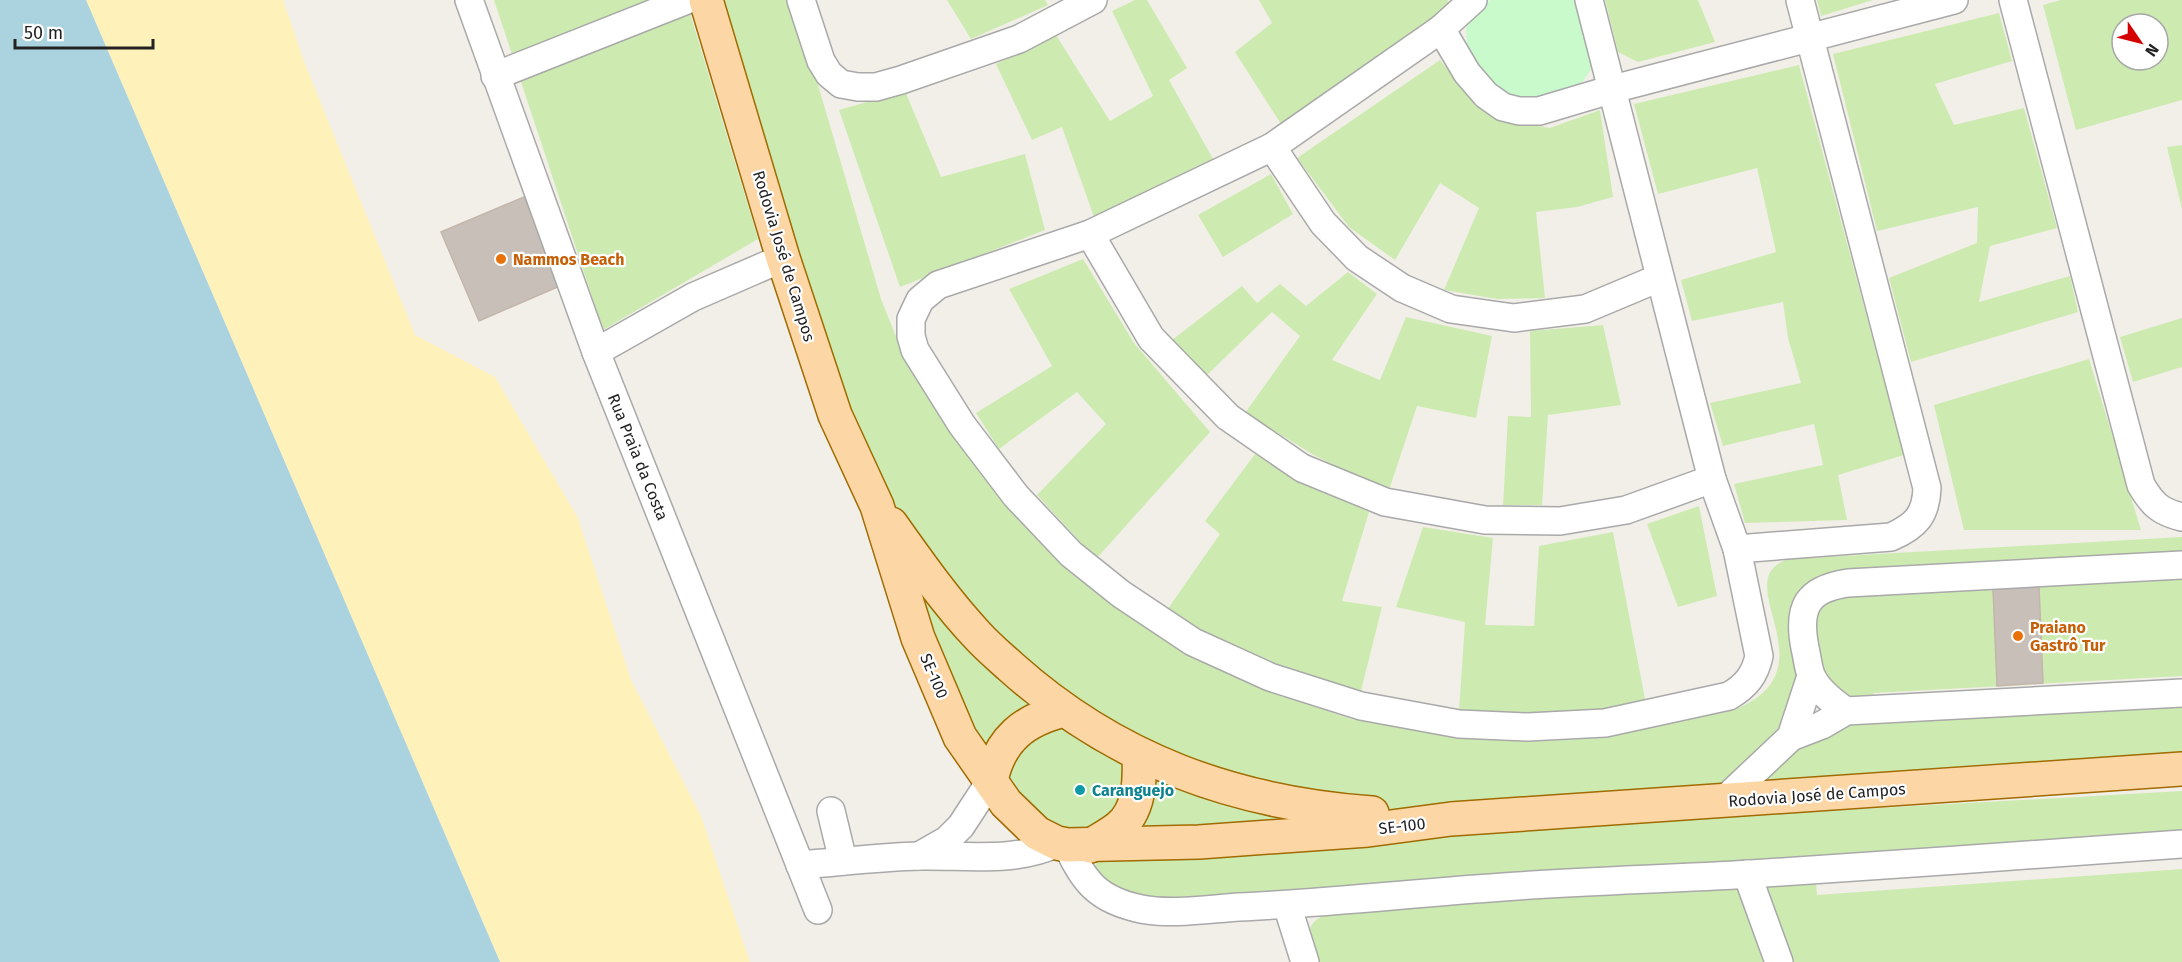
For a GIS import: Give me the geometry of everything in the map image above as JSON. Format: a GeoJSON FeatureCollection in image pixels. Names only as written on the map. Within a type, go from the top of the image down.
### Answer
{"type":"FeatureCollection","features":[{"type":"Feature","properties":{"kind":"main road","name":"Rodovia José de Campos"},"geometry":{"type":"LineString","coordinates":[[706,0],[783,258],[835,415],[877,506]]}},
{"type":"Feature","properties":{"kind":"main road","name":"SE-100"},"geometry":{"type":"LineString","coordinates":[[877,506],[930,578],[978,637],[1064,710],[1139,755],[1211,784],[1270,800],[1333,810],[1451,819]]}},
{"type":"Feature","properties":{"kind":"main road","name":"SE-100"},"geometry":{"type":"LineString","coordinates":[[877,506],[923,649],[960,737],[1006,803],[1037,833],[1071,845],[1199,842],[1346,831],[1451,819]]}},
{"type":"Feature","properties":{"kind":"main road"},"geometry":{"type":"LineString","coordinates":[[991,780],[995,763],[1008,741],[1026,724],[1045,715],[1064,710]]}},
{"type":"Feature","properties":{"kind":"main road"},"geometry":{"type":"LineString","coordinates":[[1071,845],[1119,827],[1132,810],[1139,790],[1139,755]]}},
{"type":"Feature","properties":{"kind":"main road","name":"Rodovia José de Campos"},"geometry":{"type":"LineString","coordinates":[[1451,819],[2182,769]]}},
{"type":"Feature","properties":{"kind":"street","name":"Rua Praia da Costa"},"geometry":{"type":"LineString","coordinates":[[469,0],[596,352],[818,910]]}},
{"type":"Feature","properties":{"kind":"street"},"geometry":{"type":"LineString","coordinates":[[495,76],[687,0]]}},
{"type":"Feature","properties":{"kind":"street"},"geometry":{"type":"LineString","coordinates":[[801,0],[821,61],[829,74],[842,84],[876,87],[1019,39],[1093,0]]}},
{"type":"Feature","properties":{"kind":"street"},"geometry":{"type":"LineString","coordinates":[[1473,0],[1442,29],[1272,147],[1090,234],[938,285],[920,300],[911,319],[911,336],[915,350],[962,425],[1016,496],[1071,554],[1121,594],[1193,642],[1270,677],[1360,706],[1460,724],[1528,727],[1605,723],[1729,696],[1745,686],[1756,668],[1759,656],[1737,549],[1712,479],[1589,0]]}},
{"type":"Feature","properties":{"kind":"street"},"geometry":{"type":"LineString","coordinates":[[1737,549],[1892,537],[1908,529],[1921,516],[1927,501],[1928,488],[1800,0]]}},
{"type":"Feature","properties":{"kind":"street"},"geometry":{"type":"LineString","coordinates":[[1442,29],[1467,73],[1486,96],[1503,107],[1519,111],[1539,111],[1613,89],[1954,0]]}},
{"type":"Feature","properties":{"kind":"street"},"geometry":{"type":"LineString","coordinates":[[2013,0],[2141,484],[2152,504],[2172,515],[2182,517]]}},
{"type":"Feature","properties":{"kind":"street"},"geometry":{"type":"LineString","coordinates":[[1272,147],[1323,223],[1358,258],[1402,288],[1451,309],[1514,318],[1585,309],[1659,278]]}},
{"type":"Feature","properties":{"kind":"street"},"geometry":{"type":"LineString","coordinates":[[1090,234],[1151,338],[1228,417],[1302,468],[1384,502],[1485,520],[1560,521],[1626,510],[1712,479]]}},
{"type":"Feature","properties":{"kind":"street"},"geometry":{"type":"LineString","coordinates":[[596,352],[693,297],[783,258]]}},
{"type":"Feature","properties":{"kind":"street"},"geometry":{"type":"LineString","coordinates":[[1791,737],[1811,676],[1802,624],[1805,608],[1815,595],[1827,586],[2182,565]]}},
{"type":"Feature","properties":{"kind":"street"},"geometry":{"type":"LineString","coordinates":[[1811,676],[1826,695],[1846,711]]}},
{"type":"Feature","properties":{"kind":"street"},"geometry":{"type":"LineString","coordinates":[[1723,801],[1791,737],[1846,711],[2182,693]]}},
{"type":"Feature","properties":{"kind":"street"},"geometry":{"type":"LineString","coordinates":[[918,856],[947,840],[962,826],[991,780]]}},
{"type":"Feature","properties":{"kind":"street"},"geometry":{"type":"LineString","coordinates":[[831,811],[843,861]]}},
{"type":"Feature","properties":{"kind":"street"},"geometry":{"type":"LineString","coordinates":[[800,865],[918,856],[1024,855],[1071,845],[1078,869],[1088,884],[1104,896],[1143,909],[1181,910],[1287,905],[1504,887],[1747,874],[2182,844]]}},
{"type":"Feature","properties":{"kind":"street"},"geometry":{"type":"LineString","coordinates":[[1747,874],[1779,962]]}},
{"type":"Feature","properties":{"kind":"street"},"geometry":{"type":"LineString","coordinates":[[1287,905],[1305,962]]}},
{"type":"Feature","properties":{"kind":"green space"},"geometry":{"type":"Polygon","coordinates":[[[494,0],[686,0],[758,239],[603,330],[494,0]]]}},
{"type":"Feature","properties":{"kind":"green space"},"geometry":{"type":"Polygon","coordinates":[[[706,0],[793,0],[881,299],[907,364],[962,447],[1022,518],[1189,650],[1276,693],[1351,719],[1441,735],[1526,742],[1605,738],[1734,710],[1763,693],[1777,672],[1779,649],[1767,585],[1772,570],[1789,559],[2182,537],[2182,676],[1874,693],[1875,710],[1846,711],[1811,677],[1791,737],[1723,801],[1321,824],[1090,846],[1006,803],[877,506],[706,0]]]}},
{"type":"Feature","properties":{"kind":"green space"},"geometry":{"type":"Polygon","coordinates":[[[947,0],[1045,0],[1048,5],[971,39],[947,0]]]}},
{"type":"Feature","properties":{"kind":"green space"},"geometry":{"type":"Polygon","coordinates":[[[1135,0],[1147,0],[1187,68],[1169,80],[1213,159],[1094,217],[1062,127],[1032,140],[996,64],[1056,35],[1110,121],[1153,96],[1112,11],[1135,0]]]}},
{"type":"Feature","properties":{"kind":"green space"},"geometry":{"type":"Polygon","coordinates":[[[1259,0],[1447,0],[1451,5],[1435,19],[1281,124],[1235,52],[1272,23],[1259,0]]]}},
{"type":"Feature","properties":{"kind":"green space"},"geometry":{"type":"Polygon","coordinates":[[[1490,0],[1575,0],[1593,61],[1590,71],[1579,87],[1527,103],[1514,102],[1483,81],[1467,46],[1466,28],[1470,20],[1490,0]]]}},
{"type":"Feature","properties":{"kind":"green space"},"geometry":{"type":"Polygon","coordinates":[[[1605,0],[1698,0],[1715,42],[1638,62],[1618,52],[1605,0]]]}},
{"type":"Feature","properties":{"kind":"green space"},"geometry":{"type":"Polygon","coordinates":[[[1817,0],[1873,0],[1821,16],[1817,0]]]}},
{"type":"Feature","properties":{"kind":"green space"},"geometry":{"type":"Polygon","coordinates":[[[2061,0],[2182,0],[2182,100],[2076,130],[2043,5],[2061,0]]]}},
{"type":"Feature","properties":{"kind":"green space"},"geometry":{"type":"Polygon","coordinates":[[[1999,13],[2012,61],[1935,84],[1954,125],[2024,108],[2057,228],[1990,246],[1979,302],[2070,276],[2078,312],[1911,362],[1889,278],[1977,243],[1978,207],[1877,231],[1833,54],[1999,13]]]}},
{"type":"Feature","properties":{"kind":"green space"},"geometry":{"type":"Polygon","coordinates":[[[1440,60],[1474,102],[1498,119],[1550,128],[1600,110],[1613,197],[1577,207],[1536,212],[1545,298],[1497,299],[1444,290],[1479,208],[1440,183],[1395,260],[1349,227],[1297,158],[1440,60]]]}},
{"type":"Feature","properties":{"kind":"green space"},"geometry":{"type":"Polygon","coordinates":[[[1799,65],[1904,455],[1838,475],[1847,520],[1745,523],[1734,484],[1823,465],[1814,424],[1723,446],[1710,403],[1801,383],[1788,338],[1783,302],[1692,321],[1681,280],[1776,252],[1757,168],[1658,194],[1634,104],[1799,65]]]}},
{"type":"Feature","properties":{"kind":"green space"},"geometry":{"type":"Polygon","coordinates":[[[905,91],[941,177],[1025,154],[1045,230],[900,287],[839,110],[905,91]]]}},
{"type":"Feature","properties":{"kind":"green space"},"geometry":{"type":"Polygon","coordinates":[[[2182,145],[2182,209],[2167,147],[2182,145]]]}},
{"type":"Feature","properties":{"kind":"green space"},"geometry":{"type":"Polygon","coordinates":[[[1271,174],[1293,214],[1223,257],[1198,215],[1271,174]]]}},
{"type":"Feature","properties":{"kind":"green space"},"geometry":{"type":"Polygon","coordinates":[[[1083,259],[1134,343],[1210,432],[1096,559],[1037,495],[1106,424],[1077,392],[999,449],[976,413],[1052,366],[1009,289],[1083,259]]]}},
{"type":"Feature","properties":{"kind":"green space"},"geometry":{"type":"Polygon","coordinates":[[[1348,272],[1377,294],[1332,360],[1380,380],[1406,317],[1492,336],[1476,418],[1417,406],[1389,490],[1378,488],[1314,455],[1245,413],[1300,336],[1272,312],[1205,377],[1172,340],[1242,286],[1257,303],[1280,284],[1306,306],[1348,272]]]}},
{"type":"Feature","properties":{"kind":"green space"},"geometry":{"type":"Polygon","coordinates":[[[2182,318],[2182,367],[2133,382],[2120,337],[2182,318]]]}},
{"type":"Feature","properties":{"kind":"green space"},"geometry":{"type":"Polygon","coordinates":[[[1603,325],[1621,405],[1548,415],[1542,505],[1503,505],[1508,416],[1531,417],[1530,331],[1603,325]]]}},
{"type":"Feature","properties":{"kind":"green space"},"geometry":{"type":"Polygon","coordinates":[[[2089,359],[2141,530],[1964,530],[1934,405],[2089,359]]]}},
{"type":"Feature","properties":{"kind":"green space"},"geometry":{"type":"Polygon","coordinates":[[[1255,454],[1280,470],[1369,512],[1342,601],[1382,607],[1361,691],[1283,670],[1200,630],[1167,610],[1220,534],[1205,521],[1255,454]]]}},
{"type":"Feature","properties":{"kind":"green space"},"geometry":{"type":"Polygon","coordinates":[[[1699,506],[1717,596],[1678,607],[1647,524],[1699,506]]]}},
{"type":"Feature","properties":{"kind":"green space"},"geometry":{"type":"Polygon","coordinates":[[[1423,527],[1493,538],[1485,625],[1534,626],[1539,546],[1613,532],[1646,704],[1564,717],[1459,711],[1465,622],[1396,607],[1423,527]]]}},
{"type":"Feature","properties":{"kind":"green space"},"geometry":{"type":"Polygon","coordinates":[[[2182,706],[2182,754],[1760,781],[1797,745],[1849,725],[2182,706]]]}},
{"type":"Feature","properties":{"kind":"green space"},"geometry":{"type":"Polygon","coordinates":[[[2182,791],[2182,837],[1168,902],[1140,900],[1097,877],[1094,868],[1097,862],[1740,816],[2182,791]]]}},
{"type":"Feature","properties":{"kind":"green space"},"geometry":{"type":"Polygon","coordinates":[[[2182,869],[2182,962],[1309,962],[1310,928],[1319,918],[1338,910],[1815,870],[1817,895],[2182,869]]]}},
{"type":"Feature","properties":{"kind":"sand"},"geometry":{"type":"Polygon","coordinates":[[[86,0],[283,0],[305,64],[415,335],[495,377],[578,518],[631,680],[701,816],[750,962],[500,962],[86,0]]]}},
{"type":"Feature","properties":{"kind":"water"},"geometry":{"type":"Polygon","coordinates":[[[0,0],[86,0],[500,962],[0,962],[0,0]]]}},
{"type":"Feature","properties":{"kind":"building","name":"Nammos Beach"},"geometry":{"type":"Polygon","coordinates":[[[524,197],[562,285],[479,321],[441,232],[524,197]]]}},
{"type":"Feature","properties":{"kind":"building","name":"Praiano Gastrô Tur"},"geometry":{"type":"Polygon","coordinates":[[[2039,586],[2043,683],[1997,686],[1993,589],[2039,586]]]}},
{"type":"Feature","properties":{"kind":"place","name":"Nammos Beach"},"geometry":{"type":"Point","coordinates":[501,259]}},
{"type":"Feature","properties":{"kind":"place","name":"Praiano Gastrô Tur"},"geometry":{"type":"Point","coordinates":[2018,636]}},
{"type":"Feature","properties":{"kind":"place","name":"Caranguejo"},"geometry":{"type":"Point","coordinates":[1080,790]}}]}
